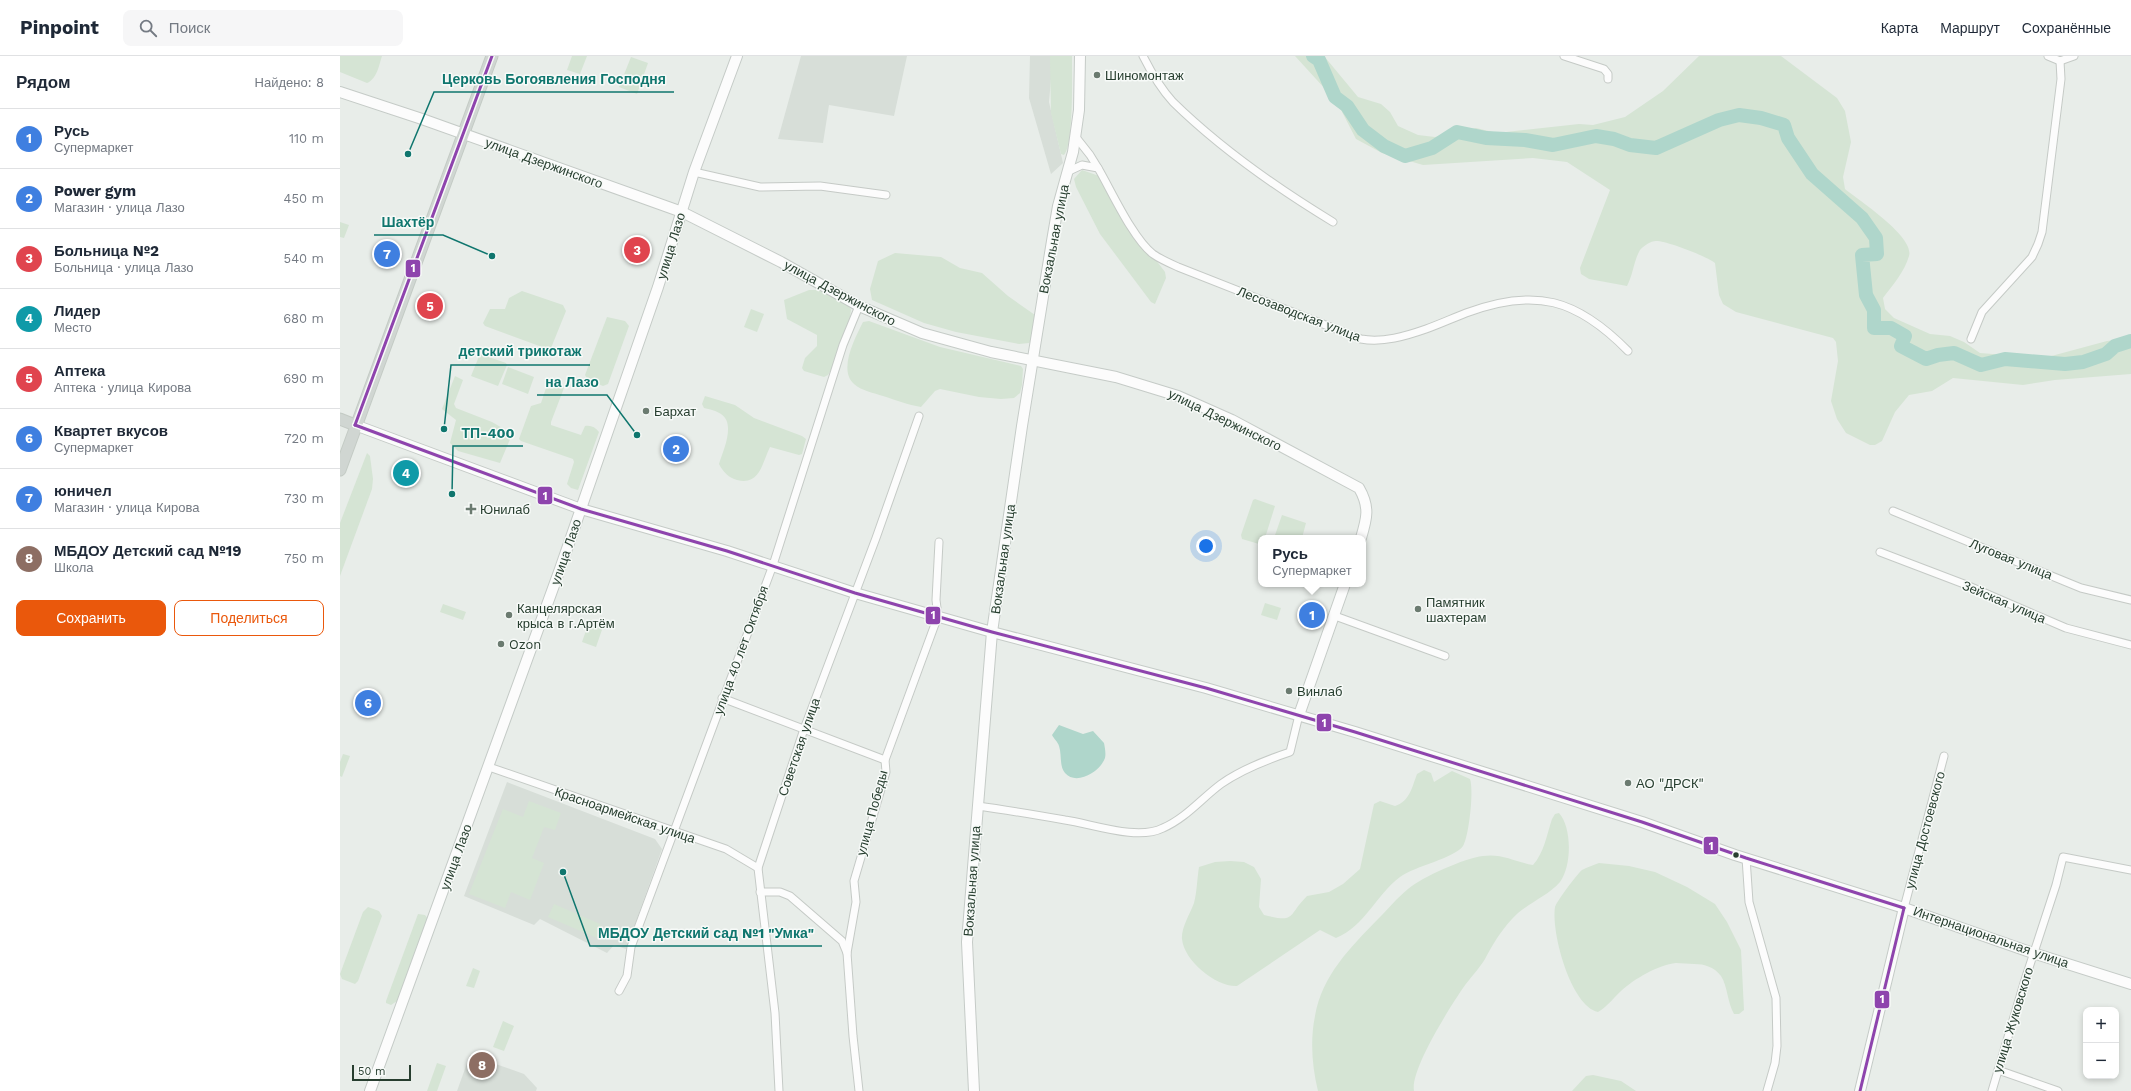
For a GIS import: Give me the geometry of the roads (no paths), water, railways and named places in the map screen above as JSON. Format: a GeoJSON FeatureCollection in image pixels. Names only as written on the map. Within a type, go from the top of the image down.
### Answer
{"type":"FeatureCollection","features":[{"type":"Feature","properties":{"kind":"main road"},"geometry":{"type":"LineString","coordinates":[[340,470],[355,425],[492,56]]}},
{"type":"Feature","properties":{"kind":"main road","name":"улица Лазо"},"geometry":{"type":"LineString","coordinates":[[370,1091],[489,767],[581,509],[658,287],[694,172],[737,56]]}},
{"type":"Feature","properties":{"kind":"main road","name":"Вокзальная улица"},"geometry":{"type":"LineString","coordinates":[[974,1091],[967,942],[992,632],[1058,206],[1075,136],[1079,110],[1080,56]]}},
{"type":"Feature","properties":{"kind":"main road","name":"улица Дзержинского"},"geometry":{"type":"LineString","coordinates":[[340,92],[682,212],[781,262],[859,306],[894,322],[937,338],[1116,377],[1178,396],[1232,420],[1359,488],[1366,501],[1367,515],[1362,535]]}},
{"type":"Feature","properties":{"kind":"main road","name":"Интернациональная улица"},"geometry":{"type":"LineString","coordinates":[[340,419],[581,509],[772,565],[855,593],[992,632],[1206,688],[1299,715],[1642,822],[1746,858],[1904,908],[2033,953],[2131,984]]}},
{"type":"Feature","properties":{"kind":"main road"},"geometry":{"type":"LineString","coordinates":[[1299,715],[1344,587]]}},
{"type":"Feature","properties":{"kind":"main road","name":"улица Достоевского"},"geometry":{"type":"LineString","coordinates":[[1860,1091],[1904,908]]}},
{"type":"Feature","properties":{"kind":"street"},"geometry":{"type":"LineString","coordinates":[[1144,56],[1162,87],[1179,106],[1242,161],[1290,196],[1333,222]]}},
{"type":"Feature","properties":{"kind":"street"},"geometry":{"type":"LineString","coordinates":[[1564,56],[1604,69],[1607,71],[1608,79]]}},
{"type":"Feature","properties":{"kind":"street"},"geometry":{"type":"LineString","coordinates":[[2048,56],[2060,61],[2074,56]]}},
{"type":"Feature","properties":{"kind":"street"},"geometry":{"type":"LineString","coordinates":[[1971,339],[1982,312],[2032,257],[2042,232],[2061,79],[2060,61]]}},
{"type":"Feature","properties":{"kind":"street","name":"Лесозаводская улица"},"geometry":{"type":"LineString","coordinates":[[1075,136],[1098,168],[1133,231],[1144,246],[1153,254],[1178,267],[1361,339],[1370,340],[1405,336],[1466,312],[1502,302],[1524,298],[1541,300],[1570,307],[1608,331],[1628,351]]}},
{"type":"Feature","properties":{"kind":"street"},"geometry":{"type":"LineString","coordinates":[[1067,172],[1082,165],[1098,168]]}},
{"type":"Feature","properties":{"kind":"street"},"geometry":{"type":"LineString","coordinates":[[694,172],[760,187],[820,186],[886,195]]}},
{"type":"Feature","properties":{"kind":"street","name":"улица 40 лет Октября"},"geometry":{"type":"LineString","coordinates":[[619,991],[627,976],[632,947],[772,565],[830,385],[859,306]]}},
{"type":"Feature","properties":{"kind":"street","name":"Советская улица"},"geometry":{"type":"LineString","coordinates":[[779,1091],[775,1013],[758,868],[804,729],[919,416]]}},
{"type":"Feature","properties":{"kind":"street","name":"Луговая улица"},"geometry":{"type":"LineString","coordinates":[[1892,511],[2080,588],[2131,600]]}},
{"type":"Feature","properties":{"kind":"street","name":"улица Победы"},"geometry":{"type":"LineString","coordinates":[[859,1091],[853,1036],[847,953],[856,902],[854,881],[886,772],[885,760],[938,616],[936,600],[939,542]]}},
{"type":"Feature","properties":{"kind":"street","name":"Зейская улица"},"geometry":{"type":"LineString","coordinates":[[1880,552],[1964,584],[2066,628],[2131,645]]}},
{"type":"Feature","properties":{"kind":"street"},"geometry":{"type":"LineString","coordinates":[[1334,616],[1445,656]]}},
{"type":"Feature","properties":{"kind":"street"},"geometry":{"type":"LineString","coordinates":[[722,698],[885,760]]}},
{"type":"Feature","properties":{"kind":"street"},"geometry":{"type":"LineString","coordinates":[[978,806],[1065,820],[1123,832],[1155,831],[1174,822],[1222,783],[1237,774],[1252,766],[1290,752],[1299,715]]}},
{"type":"Feature","properties":{"kind":"street","name":"улица Достоевского"},"geometry":{"type":"LineString","coordinates":[[1904,908],[1944,756]]}},
{"type":"Feature","properties":{"kind":"street","name":"Красноармейская улица"},"geometry":{"type":"LineString","coordinates":[[489,767],[726,849],[758,868]]}},
{"type":"Feature","properties":{"kind":"street","name":"улица Жуковского"},"geometry":{"type":"LineString","coordinates":[[1992,1091],[2033,953],[2054,891],[2063,857],[2131,870]]}},
{"type":"Feature","properties":{"kind":"street"},"geometry":{"type":"LineString","coordinates":[[1746,858],[1749,902],[1776,998],[1777,1046],[1775,1063],[1767,1091]]}},
{"type":"Feature","properties":{"kind":"street"},"geometry":{"type":"LineString","coordinates":[[760,892],[780,892],[790,896],[842,941],[847,953]]}},
{"type":"Feature","properties":{"kind":"street"},"geometry":{"type":"LineString","coordinates":[[1998,1070],[2058,1091]]}},
{"type":"Feature","properties":{"kind":"waterway"},"geometry":{"type":"LineString","coordinates":[[1313,56],[1319,60],[1335,97],[1347,106],[1363,130],[1384,146],[1405,156],[1432,148],[1457,132],[1486,138],[1525,140],[1553,145],[1596,136],[1614,139],[1630,145],[1656,148],[1719,120],[1739,115],[1761,118],[1784,125],[1788,138],[1812,174],[1862,218],[1876,238],[1877,254],[1862,255],[1866,295],[1874,310],[1874,328],[1891,328],[1905,336],[1901,346],[1926,359],[1938,355],[1954,353],[1981,365],[2005,359],[2065,364],[2083,362],[2106,354],[2115,346],[2131,341]]}},
{"type":"Feature","properties":{"kind":"place","name":"Шиномонтаж"},"geometry":{"type":"Point","coordinates":[1097,75]}},
{"type":"Feature","properties":{"kind":"place","name":"Церковь Богоявления Господня"},"geometry":{"type":"Point","coordinates":[408,154]}},
{"type":"Feature","properties":{"kind":"place","name":"Больница №2"},"geometry":{"type":"Point","coordinates":[637,250]}},
{"type":"Feature","properties":{"kind":"place","name":"юничел"},"geometry":{"type":"Point","coordinates":[387,254]}},
{"type":"Feature","properties":{"kind":"place","name":"Шахтёр"},"geometry":{"type":"Point","coordinates":[492,256]}},
{"type":"Feature","properties":{"kind":"place","name":"Аптека"},"geometry":{"type":"Point","coordinates":[430,306]}},
{"type":"Feature","properties":{"kind":"place","name":"Бархат"},"geometry":{"type":"Point","coordinates":[646,411]}},
{"type":"Feature","properties":{"kind":"place","name":"детский трикотаж"},"geometry":{"type":"Point","coordinates":[444,429]}},
{"type":"Feature","properties":{"kind":"place","name":"на Лазо"},"geometry":{"type":"Point","coordinates":[637,435]}},
{"type":"Feature","properties":{"kind":"place","name":"Power gym"},"geometry":{"type":"Point","coordinates":[676,449]}},
{"type":"Feature","properties":{"kind":"place","name":"Лидер"},"geometry":{"type":"Point","coordinates":[406,473]}},
{"type":"Feature","properties":{"kind":"place","name":"ТП-400"},"geometry":{"type":"Point","coordinates":[452,494]}},
{"type":"Feature","properties":{"kind":"place","name":"Юнилаб"},"geometry":{"type":"Point","coordinates":[471,509]}},
{"type":"Feature","properties":{"kind":"place","name":"Памятник шахтерам"},"geometry":{"type":"Point","coordinates":[1418,609]}},
{"type":"Feature","properties":{"kind":"place","name":"Канцелярская крыса в г.Артём"},"geometry":{"type":"Point","coordinates":[509,615]}},
{"type":"Feature","properties":{"kind":"place","name":"Русь"},"geometry":{"type":"Point","coordinates":[1312,615]}},
{"type":"Feature","properties":{"kind":"place","name":"Ozon"},"geometry":{"type":"Point","coordinates":[501,644]}},
{"type":"Feature","properties":{"kind":"place","name":"Винлаб"},"geometry":{"type":"Point","coordinates":[1289,691]}},
{"type":"Feature","properties":{"kind":"place","name":"Квартет вкусов"},"geometry":{"type":"Point","coordinates":[368,703]}},
{"type":"Feature","properties":{"kind":"place","name":"АО \"ДРСК\""},"geometry":{"type":"Point","coordinates":[1628,783]}},
{"type":"Feature","properties":{"kind":"place","name":"МБДОУ Детский сад №1 \"Умка\""},"geometry":{"type":"Point","coordinates":[563,872]}},
{"type":"Feature","properties":{"kind":"place","name":"МБДОУ Детский сад №19"},"geometry":{"type":"Point","coordinates":[482,1065]}}]}
